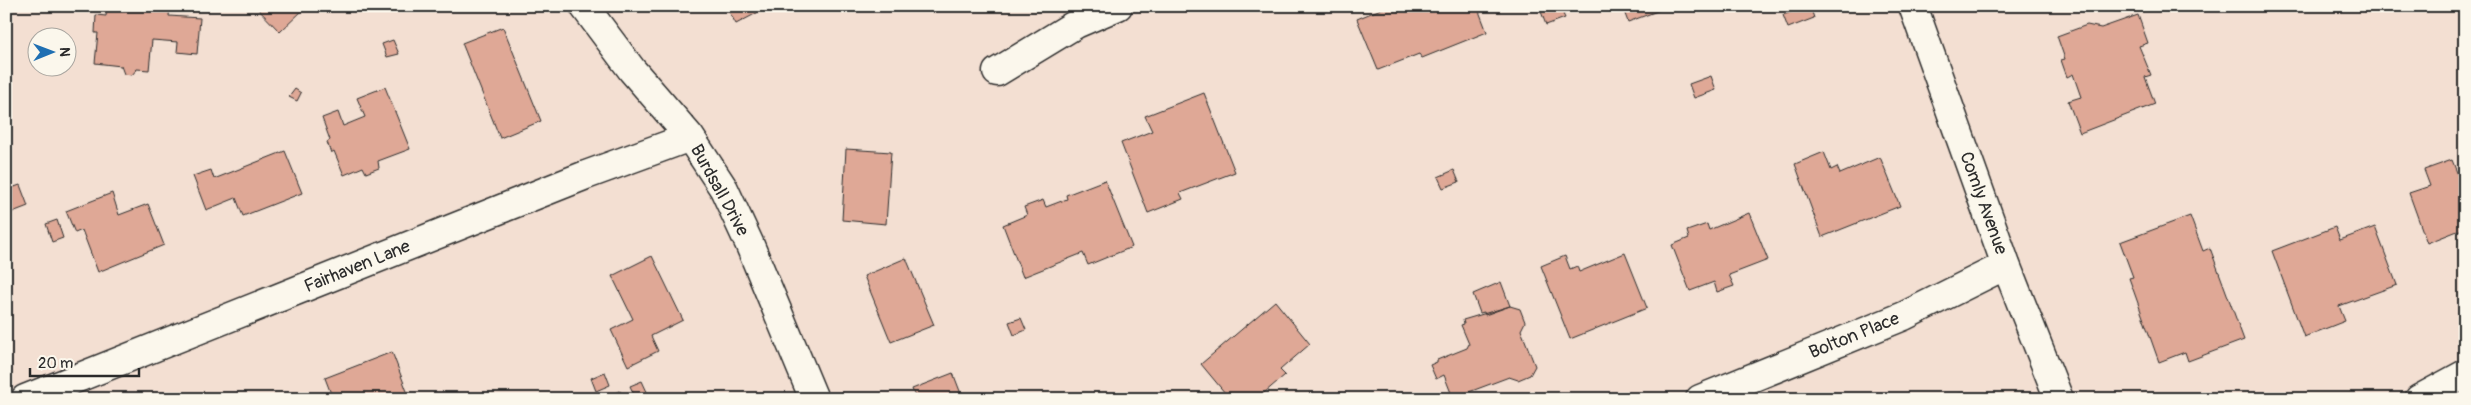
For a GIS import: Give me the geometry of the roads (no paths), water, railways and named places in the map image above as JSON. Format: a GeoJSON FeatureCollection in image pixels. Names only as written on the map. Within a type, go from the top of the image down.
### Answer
{"type":"FeatureCollection","features":[{"type":"Feature","properties":{"kind":"street","name":"Burdsall Drive"},"geometry":{"type":"LineString","coordinates":[[584,6],[632,70],[690,137],[724,190],[745,234],[814,399]]}},
{"type":"Feature","properties":{"kind":"street"},"geometry":{"type":"LineString","coordinates":[[997,72],[1076,24],[1118,6]]}},
{"type":"Feature","properties":{"kind":"street","name":"Comly Avenue"},"geometry":{"type":"LineString","coordinates":[[1913,6],[2006,266],[2059,399]]}},
{"type":"Feature","properties":{"kind":"street","name":"Fairhaven Lane"},"geometry":{"type":"LineString","coordinates":[[25,399],[586,175],[690,137]]}},
{"type":"Feature","properties":{"kind":"street","name":"Bolton Place"},"geometry":{"type":"LineString","coordinates":[[1700,399],[1904,316],[2006,266]]}},
{"type":"Feature","properties":{"kind":"street"},"geometry":{"type":"LineString","coordinates":[[2419,399],[2465,374]]}}]}
